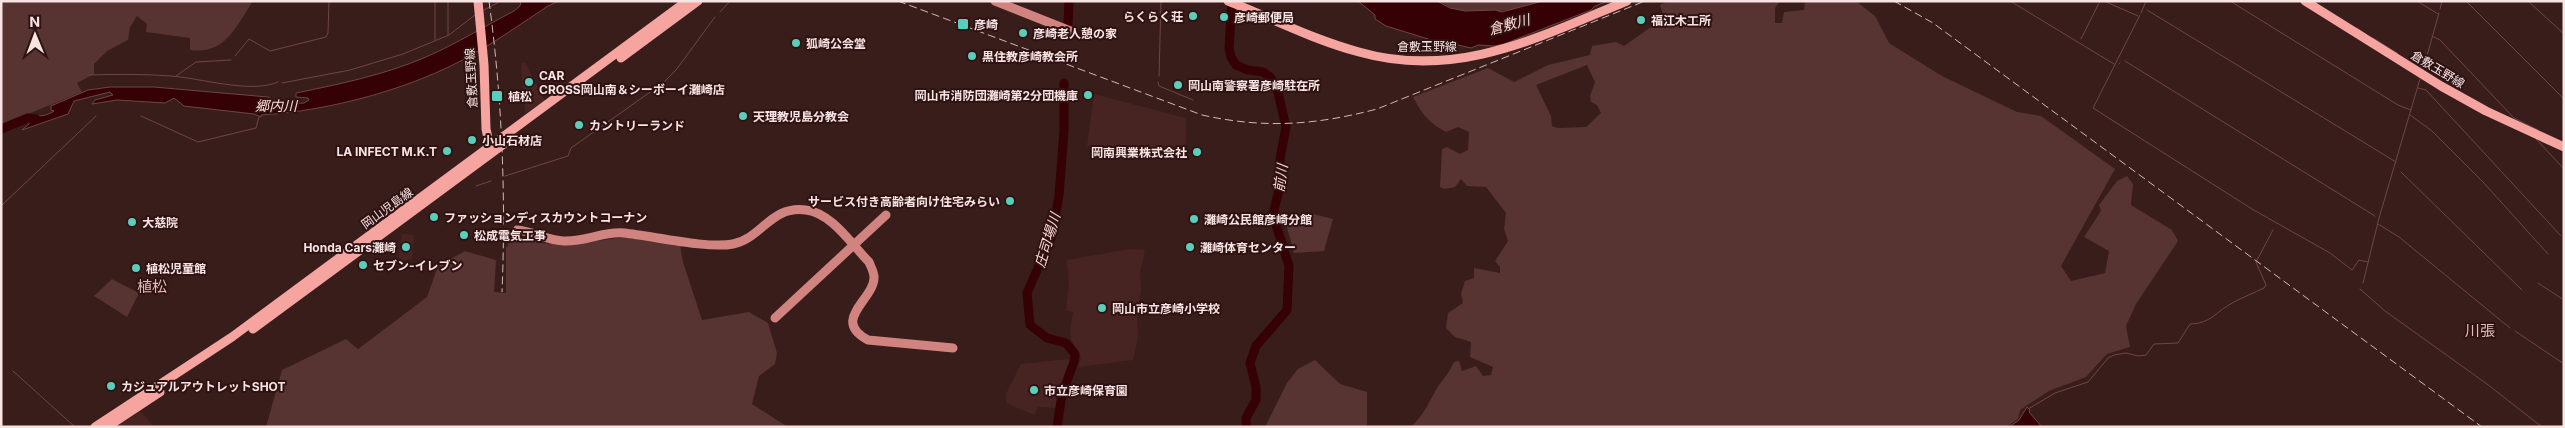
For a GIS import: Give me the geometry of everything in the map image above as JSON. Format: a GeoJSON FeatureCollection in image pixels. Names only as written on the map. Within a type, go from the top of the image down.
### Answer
{"type":"FeatureCollection","features":[{"type":"Feature","properties":{"kind":"main road","name":"倉敷玉野線"},"geometry":{"type":"LineString","coordinates":[[478,1],[484,61],[485,121],[491,150]]}},
{"type":"Feature","properties":{"kind":"main road","name":"岡山児島線"},"geometry":{"type":"LineString","coordinates":[[678,12],[687,1]]}},
{"type":"Feature","properties":{"kind":"main road","name":"岡山児島線"},"geometry":{"type":"LineString","coordinates":[[107,427],[223,350],[678,12],[698,1]]}},
{"type":"Feature","properties":{"kind":"main road","name":"倉敷玉野線"},"geometry":{"type":"LineString","coordinates":[[1231,2],[1359,52],[1419,61],[1460,59],[1501,51],[1627,1]]}},
{"type":"Feature","properties":{"kind":"main road","name":"倉敷玉野線"},"geometry":{"type":"LineString","coordinates":[[2305,1],[2440,86],[2486,111],[2564,147]]}},
{"type":"Feature","properties":{"kind":"main road","name":"岡山児島線"},"geometry":{"type":"LineString","coordinates":[[96,427],[232,337],[411,210]]}},
{"type":"Feature","properties":{"kind":"street"},"geometry":{"type":"LineString","coordinates":[[995,1],[1073,32]]}},
{"type":"Feature","properties":{"kind":"street"},"geometry":{"type":"LineString","coordinates":[[517,230],[528,231],[544,239],[565,241],[622,232],[720,246],[743,241],[783,212],[806,210],[818,212],[869,262],[874,277],[870,290],[859,303],[853,323],[861,337],[868,340],[953,348]]}},
{"type":"Feature","properties":{"kind":"street"},"geometry":{"type":"LineString","coordinates":[[775,318],[886,216]]}},
{"type":"Feature","properties":{"kind":"shaded area"},"geometry":{"type":"Polygon","coordinates":[[[1,1],[253,1],[235,29],[221,44],[202,50],[190,50],[190,38],[146,32],[147,24],[137,16],[130,27],[128,40],[107,51],[94,64],[94,74],[77,83],[82,92],[1,125],[1,1]]]}},
{"type":"Feature","properties":{"kind":"shaded area"},"geometry":{"type":"Polygon","coordinates":[[[1438,1],[1542,1],[1510,10],[1472,12],[1452,8],[1438,1]]]}},
{"type":"Feature","properties":{"kind":"shaded area"},"geometry":{"type":"Polygon","coordinates":[[[1668,1],[1780,1],[1775,8],[1775,23],[1782,23],[1784,12],[1804,10],[1805,1],[1856,1],[1875,16],[1889,43],[1942,76],[2017,112],[2041,116],[2115,169],[2061,266],[2071,281],[2105,273],[2109,251],[2084,237],[2101,211],[2099,205],[2117,181],[2127,176],[2133,184],[2131,205],[2172,230],[2178,241],[2136,304],[2126,326],[2130,347],[2107,354],[2086,377],[2049,391],[2020,410],[2018,419],[2006,427],[1411,427],[1423,413],[1454,362],[1459,361],[1462,371],[1476,366],[1483,376],[1491,375],[1493,367],[1470,357],[1471,342],[1455,337],[1446,328],[1448,313],[1463,303],[1461,294],[1465,281],[1474,278],[1474,268],[1500,273],[1500,267],[1495,261],[1508,241],[1504,229],[1506,213],[1486,187],[1467,186],[1461,179],[1455,187],[1444,189],[1440,187],[1442,149],[1447,147],[1460,154],[1468,150],[1469,132],[1458,127],[1446,132],[1440,129],[1426,118],[1413,97],[1488,68],[1514,82],[1548,65],[1590,55],[1592,46],[1616,42],[1624,46],[1664,18],[1660,5],[1668,1]],[[1587,65],[1536,85],[1551,116],[1552,126],[1558,128],[1586,127],[1601,113],[1597,105],[1591,102],[1590,96],[1595,82],[1587,65]]]}},
{"type":"Feature","properties":{"kind":"shaded area","name":"CAR CROSS岡山南＆シーボーイ灘崎店"},"geometry":{"type":"Polygon","coordinates":[[[525,62],[545,101],[525,113],[521,63],[525,62]]]}},
{"type":"Feature","properties":{"kind":"shaded area"},"geometry":{"type":"Polygon","coordinates":[[[1094,94],[1186,118],[1186,142],[1180,156],[1131,160],[1127,151],[1087,146],[1094,94]]]}},
{"type":"Feature","properties":{"kind":"shaded area"},"geometry":{"type":"Polygon","coordinates":[[[1313,214],[1333,219],[1324,251],[1294,253],[1284,217],[1313,214]]]}},
{"type":"Feature","properties":{"kind":"shaded area","name":"Honda Cars灘崎"},"geometry":{"type":"Polygon","coordinates":[[[402,234],[414,235],[412,259],[398,262],[402,234]]]}},
{"type":"Feature","properties":{"kind":"shaded area"},"geometry":{"type":"Polygon","coordinates":[[[506,237],[525,237],[540,243],[566,245],[625,237],[680,245],[683,262],[702,320],[749,312],[768,323],[777,353],[775,364],[759,376],[752,404],[788,427],[266,427],[282,370],[346,339],[358,349],[427,297],[438,266],[465,251],[496,260],[494,292],[506,293],[506,247],[508,247],[508,243],[506,242],[506,237]]]}},
{"type":"Feature","properties":{"kind":"shaded area","name":"岡山市立彦崎小学校"},"geometry":{"type":"Polygon","coordinates":[[[1130,249],[1145,250],[1140,272],[1141,291],[1137,309],[1138,338],[1133,360],[1078,367],[1081,357],[1071,339],[1070,332],[1073,312],[1066,311],[1069,283],[1067,260],[1130,249]]]}},
{"type":"Feature","properties":{"kind":"shaded area"},"geometry":{"type":"Polygon","coordinates":[[[112,279],[139,293],[127,317],[94,296],[112,279]]]}},
{"type":"Feature","properties":{"kind":"shaded area","name":"市立彦崎保育園"},"geometry":{"type":"Polygon","coordinates":[[[1069,359],[1055,408],[1038,407],[1034,415],[1006,403],[1006,394],[1021,364],[1069,359]]]}},
{"type":"Feature","properties":{"kind":"shaded area"},"geometry":{"type":"Polygon","coordinates":[[[1315,360],[1340,384],[1367,392],[1367,427],[1265,427],[1287,383],[1298,369],[1315,360]]]}},
{"type":"Feature","properties":{"kind":"shaded area"},"geometry":{"type":"Polygon","coordinates":[[[141,411],[154,427],[116,427],[141,411]]]}},
{"type":"Feature","properties":{"kind":"water"},"geometry":{"type":"Polygon","coordinates":[[[521,1],[559,1],[548,6],[470,56],[447,68],[422,79],[369,96],[314,109],[261,115],[261,117],[254,114],[184,106],[174,98],[165,103],[117,100],[92,104],[95,100],[113,95],[110,92],[74,101],[68,114],[22,130],[29,124],[30,120],[25,118],[50,113],[54,111],[51,110],[51,106],[88,90],[110,87],[154,87],[268,97],[275,101],[289,101],[290,104],[304,103],[309,100],[308,98],[296,97],[296,93],[378,74],[426,57],[514,11],[520,6],[521,1]]]}},
{"type":"Feature","properties":{"kind":"water","name":"倉敷川"},"geometry":{"type":"Polygon","coordinates":[[[1358,1],[1437,1],[1450,8],[1465,11],[1495,10],[1502,12],[1543,1],[1608,1],[1595,6],[1591,10],[1504,44],[1494,46],[1478,45],[1471,48],[1458,45],[1454,47],[1386,26],[1375,19],[1375,15],[1358,1]]]}},
{"type":"Feature","properties":{"kind":"water"},"geometry":{"type":"Polygon","coordinates":[[[2027,407],[2042,427],[2009,427],[2019,420],[2027,407]]]}},
{"type":"Feature","properties":{"kind":"waterway"},"geometry":{"type":"LineString","coordinates":[[235,56],[249,39],[270,51],[326,37],[328,33],[329,1]]}},
{"type":"Feature","properties":{"kind":"waterway"},"geometry":{"type":"LineString","coordinates":[[435,1],[435,40]]}},
{"type":"Feature","properties":{"kind":"waterway"},"geometry":{"type":"LineString","coordinates":[[448,1],[448,35]]}},
{"type":"Feature","properties":{"kind":"waterway"},"geometry":{"type":"LineString","coordinates":[[484,10],[501,1]]}},
{"type":"Feature","properties":{"kind":"waterway"},"geometry":{"type":"LineString","coordinates":[[720,12],[730,1]]}},
{"type":"Feature","properties":{"kind":"waterway","name":"庄司場川"},"geometry":{"type":"LineString","coordinates":[[1068,24],[1069,1]]}},
{"type":"Feature","properties":{"kind":"waterway"},"geometry":{"type":"LineString","coordinates":[[1159,76],[1161,1]]}},
{"type":"Feature","properties":{"kind":"waterway","name":"前川"},"geometry":{"type":"LineString","coordinates":[[1232,1],[1229,48],[1231,57],[1236,65],[1248,70],[1263,72],[1270,77],[1277,88],[1286,127],[1280,159],[1280,185],[1273,215],[1289,266],[1287,310],[1256,346],[1250,363],[1256,387],[1256,400],[1246,418],[1246,427]]}},
{"type":"Feature","properties":{"kind":"waterway"},"geometry":{"type":"LineString","coordinates":[[2010,1],[2114,64]]}},
{"type":"Feature","properties":{"kind":"waterway"},"geometry":{"type":"LineString","coordinates":[[2081,39],[2100,1]]}},
{"type":"Feature","properties":{"kind":"waterway"},"geometry":{"type":"LineString","coordinates":[[2104,1],[2138,16]]}},
{"type":"Feature","properties":{"kind":"waterway"},"geometry":{"type":"LineString","coordinates":[[2141,13],[2146,1]]}},
{"type":"Feature","properties":{"kind":"waterway"},"geometry":{"type":"LineString","coordinates":[[2230,1],[2398,105],[2411,110]]}},
{"type":"Feature","properties":{"kind":"waterway"},"geometry":{"type":"LineString","coordinates":[[2417,1],[2438,14]]}},
{"type":"Feature","properties":{"kind":"waterway"},"geometry":{"type":"LineString","coordinates":[[2440,9],[2442,1]]}},
{"type":"Feature","properties":{"kind":"waterway"},"geometry":{"type":"LineString","coordinates":[[2466,1],[2564,99]]}},
{"type":"Feature","properties":{"kind":"waterway"},"geometry":{"type":"LineString","coordinates":[[2528,1],[2564,34]]}},
{"type":"Feature","properties":{"kind":"waterway"},"geometry":{"type":"LineString","coordinates":[[2147,10],[2396,162]]}},
{"type":"Feature","properties":{"kind":"waterway"},"geometry":{"type":"LineString","coordinates":[[2423,70],[2439,13]]}},
{"type":"Feature","properties":{"kind":"waterway"},"geometry":{"type":"LineString","coordinates":[[282,83],[350,70],[403,54],[449,35],[475,15]]}},
{"type":"Feature","properties":{"kind":"waterway"},"geometry":{"type":"LineString","coordinates":[[2140,15],[2093,108],[2252,209],[2330,253],[2352,270],[2359,260],[2368,262]]}},
{"type":"Feature","properties":{"kind":"waterway"},"geometry":{"type":"LineString","coordinates":[[505,176],[568,156],[571,148],[663,83],[676,70],[715,17]]}},
{"type":"Feature","properties":{"kind":"waterway"},"geometry":{"type":"LineString","coordinates":[[2357,28],[2367,35]]}},
{"type":"Feature","properties":{"kind":"waterway"},"geometry":{"type":"LineString","coordinates":[[2432,36],[2440,40],[2514,118],[2538,130]]}},
{"type":"Feature","properties":{"kind":"waterway"},"geometry":{"type":"LineString","coordinates":[[2373,38],[2397,53]]}},
{"type":"Feature","properties":{"kind":"waterway"},"geometry":{"type":"LineString","coordinates":[[176,76],[196,62],[231,60]]}},
{"type":"Feature","properties":{"kind":"waterway"},"geometry":{"type":"LineString","coordinates":[[2125,61],[2375,216]]}},
{"type":"Feature","properties":{"kind":"waterway"},"geometry":{"type":"LineString","coordinates":[[89,75],[171,76],[240,86],[267,85],[278,82]]}},
{"type":"Feature","properties":{"kind":"waterway"},"geometry":{"type":"LineString","coordinates":[[2363,283],[2379,218],[2420,79]]}},
{"type":"Feature","properties":{"kind":"waterway"},"geometry":{"type":"LineString","coordinates":[[1158,82],[1159,86],[1193,100]]}},
{"type":"Feature","properties":{"kind":"waterway","name":"庄司場川"},"geometry":{"type":"LineString","coordinates":[[1057,427],[1062,394],[1074,362],[1075,354],[1066,343],[1047,338],[1030,325],[1027,293],[1051,238],[1059,196],[1064,130],[1064,83]]}},
{"type":"Feature","properties":{"kind":"waterway"},"geometry":{"type":"LineString","coordinates":[[2418,88],[2426,90],[2561,236]]}},
{"type":"Feature","properties":{"kind":"waterway"},"geometry":{"type":"LineString","coordinates":[[2410,115],[2432,131],[2483,182],[2548,254]]}},
{"type":"Feature","properties":{"kind":"waterway"},"geometry":{"type":"LineString","coordinates":[[1,206],[96,116]]}},
{"type":"Feature","properties":{"kind":"waterway"},"geometry":{"type":"LineString","coordinates":[[141,116],[198,142],[256,128],[259,117]]}},
{"type":"Feature","properties":{"kind":"waterway","name":"郷内川"},"geometry":{"type":"LineString","coordinates":[[1,129],[28,118],[36,119]]}},
{"type":"Feature","properties":{"kind":"waterway"},"geometry":{"type":"LineString","coordinates":[[2536,139],[2564,169]]}},
{"type":"Feature","properties":{"kind":"waterway"},"geometry":{"type":"LineString","coordinates":[[2401,172],[2522,290]]}},
{"type":"Feature","properties":{"kind":"waterway"},"geometry":{"type":"LineString","coordinates":[[476,186],[491,181]]}},
{"type":"Feature","properties":{"kind":"waterway"},"geometry":{"type":"LineString","coordinates":[[2378,224],[2399,237],[2510,328]]}},
{"type":"Feature","properties":{"kind":"waterway"},"geometry":{"type":"LineString","coordinates":[[2028,409],[2055,393],[2088,382],[2108,358],[2114,355],[2126,353],[2138,356],[2146,355],[2154,344],[2178,343],[2190,324],[2203,322],[2234,302],[2264,288],[2266,285],[2256,262],[2273,230]]}},
{"type":"Feature","properties":{"kind":"waterway"},"geometry":{"type":"LineString","coordinates":[[2538,283],[2564,300]]}},
{"type":"Feature","properties":{"kind":"waterway"},"geometry":{"type":"LineString","coordinates":[[2360,289],[2385,311],[2487,384],[2542,427]]}},
{"type":"Feature","properties":{"kind":"waterway"},"geometry":{"type":"LineString","coordinates":[[2515,331],[2564,364]]}},
{"type":"Feature","properties":{"kind":"waterway"},"geometry":{"type":"LineString","coordinates":[[13,371],[75,427]]}},
{"type":"Feature","properties":{"kind":"railway"},"geometry":{"type":"LineString","coordinates":[[489,1],[497,73],[502,146],[502,292]]}},
{"type":"Feature","properties":{"kind":"railway"},"geometry":{"type":"LineString","coordinates":[[898,1],[1202,115],[1247,122],[1269,123],[1311,122],[1377,109],[1645,1]]}},
{"type":"Feature","properties":{"kind":"railway"},"geometry":{"type":"LineString","coordinates":[[1894,1],[1933,23],[2482,427]]}},
{"type":"Feature","properties":{"kind":"place","name":"らくらく荘"},"geometry":{"type":"Point","coordinates":[1193,16]}},
{"type":"Feature","properties":{"kind":"place","name":"彦崎郵便局"},"geometry":{"type":"Point","coordinates":[1224,17]}},
{"type":"Feature","properties":{"kind":"place","name":"福江木工所"},"geometry":{"type":"Point","coordinates":[1641,20]}},
{"type":"Feature","properties":{"kind":"place","name":"彦崎"},"geometry":{"type":"Point","coordinates":[963,24]}},
{"type":"Feature","properties":{"kind":"place","name":"彦崎老人憩の家"},"geometry":{"type":"Point","coordinates":[1023,33]}},
{"type":"Feature","properties":{"kind":"place","name":"狐崎公会堂"},"geometry":{"type":"Point","coordinates":[796,43]}},
{"type":"Feature","properties":{"kind":"place","name":"黒住教彦崎教会所"},"geometry":{"type":"Point","coordinates":[972,56]}},
{"type":"Feature","properties":{"kind":"place","name":"CAR CROSS岡山南＆シーボーイ灘崎店"},"geometry":{"type":"Point","coordinates":[529,82]}},
{"type":"Feature","properties":{"kind":"place","name":"岡山南警察署彦崎駐在所"},"geometry":{"type":"Point","coordinates":[1178,85]}},
{"type":"Feature","properties":{"kind":"place","name":"岡山市消防団灘崎第2分団機庫"},"geometry":{"type":"Point","coordinates":[1088,95]}},
{"type":"Feature","properties":{"kind":"place","name":"植松"},"geometry":{"type":"Point","coordinates":[497,96]}},
{"type":"Feature","properties":{"kind":"place","name":"天理教児島分教会"},"geometry":{"type":"Point","coordinates":[743,116]}},
{"type":"Feature","properties":{"kind":"place","name":"カントリーランド"},"geometry":{"type":"Point","coordinates":[579,125]}},
{"type":"Feature","properties":{"kind":"place","name":"小山石材店"},"geometry":{"type":"Point","coordinates":[472,140]}},
{"type":"Feature","properties":{"kind":"place","name":"LA INFECT M.K.T"},"geometry":{"type":"Point","coordinates":[447,151]}},
{"type":"Feature","properties":{"kind":"place","name":"岡南興業株式会社"},"geometry":{"type":"Point","coordinates":[1197,152]}},
{"type":"Feature","properties":{"kind":"place","name":"サービス付き高齢者向け住宅みらい"},"geometry":{"type":"Point","coordinates":[1010,201]}},
{"type":"Feature","properties":{"kind":"place","name":"ファッションディスカウントコーナン"},"geometry":{"type":"Point","coordinates":[434,217]}},
{"type":"Feature","properties":{"kind":"place","name":"灘崎公民館彦崎分館"},"geometry":{"type":"Point","coordinates":[1194,219]}},
{"type":"Feature","properties":{"kind":"place","name":"大慈院"},"geometry":{"type":"Point","coordinates":[132,222]}},
{"type":"Feature","properties":{"kind":"place","name":"松成電気工事"},"geometry":{"type":"Point","coordinates":[464,235]}},
{"type":"Feature","properties":{"kind":"place","name":"Honda Cars灘崎"},"geometry":{"type":"Point","coordinates":[406,247]}},
{"type":"Feature","properties":{"kind":"place","name":"灘崎体育センター"},"geometry":{"type":"Point","coordinates":[1190,247]}},
{"type":"Feature","properties":{"kind":"place","name":"セブン-イレブン"},"geometry":{"type":"Point","coordinates":[363,265]}},
{"type":"Feature","properties":{"kind":"place","name":"植松児童館"},"geometry":{"type":"Point","coordinates":[136,268]}},
{"type":"Feature","properties":{"kind":"place","name":"岡山市立彦崎小学校"},"geometry":{"type":"Point","coordinates":[1102,308]}},
{"type":"Feature","properties":{"kind":"place","name":"カジュアルアウトレットSHOT"},"geometry":{"type":"Point","coordinates":[111,386]}},
{"type":"Feature","properties":{"kind":"place","name":"市立彦崎保育園"},"geometry":{"type":"Point","coordinates":[1034,390]}},
{"type":"Feature","properties":{"kind":"district","name":"植松"},"geometry":{"type":"Point","coordinates":[152,286]}},
{"type":"Feature","properties":{"kind":"district","name":"川張"},"geometry":{"type":"Point","coordinates":[2480,330]}}]}
